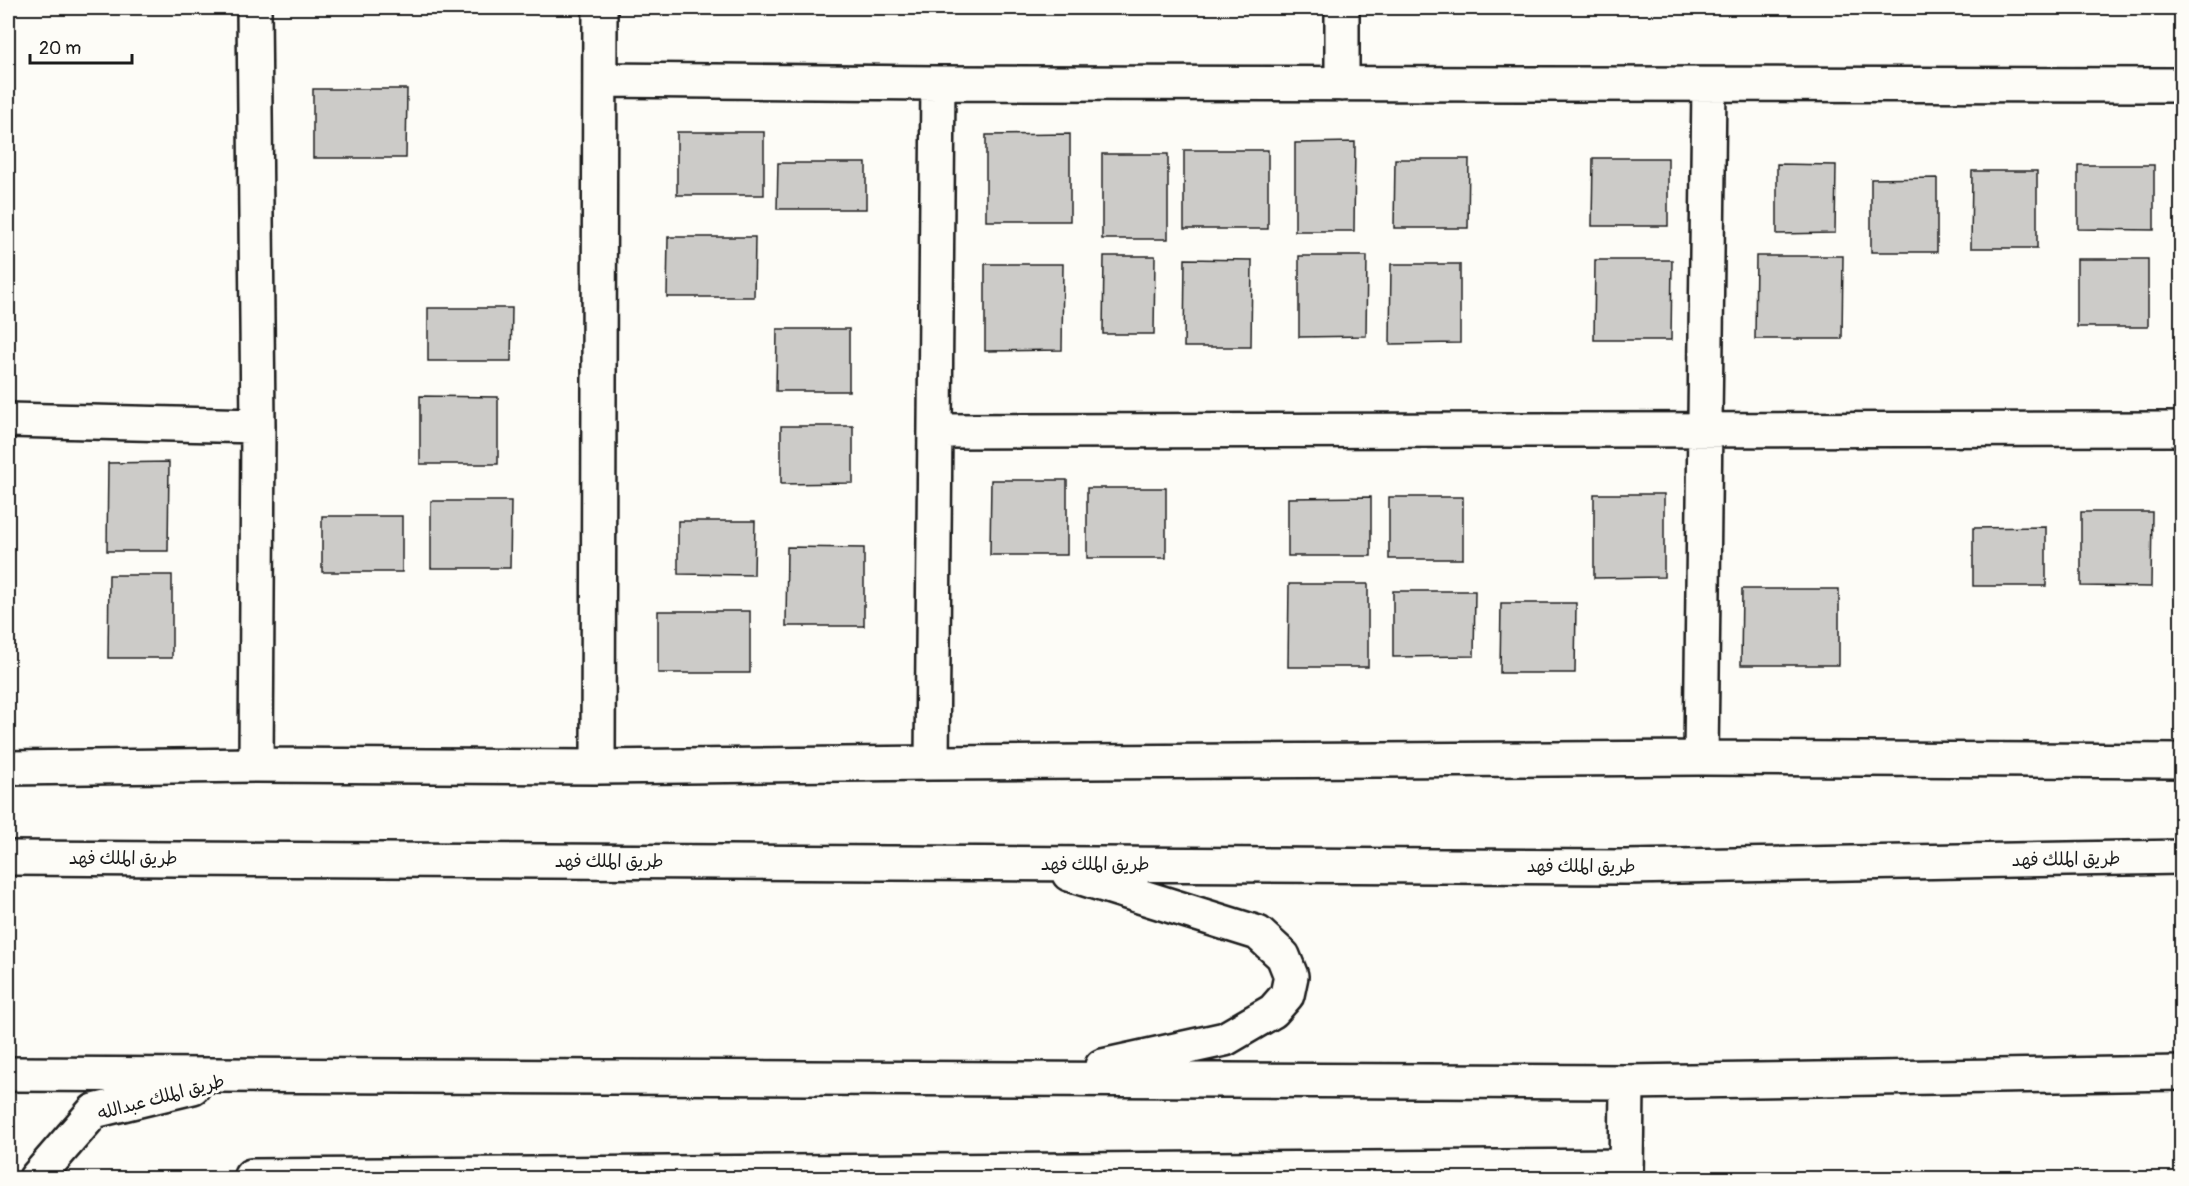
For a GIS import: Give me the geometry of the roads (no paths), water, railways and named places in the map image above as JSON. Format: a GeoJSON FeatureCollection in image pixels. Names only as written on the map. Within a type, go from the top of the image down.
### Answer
{"type":"FeatureCollection","features":[{"type":"Feature","properties":{"kind":"street"},"geometry":{"type":"LineString","coordinates":[[254,8],[258,426],[256,765]]}},
{"type":"Feature","properties":{"kind":"street"},"geometry":{"type":"LineString","coordinates":[[598,767],[600,8]]}},
{"type":"Feature","properties":{"kind":"street"},"geometry":{"type":"LineString","coordinates":[[1342,8],[1342,84]]}},
{"type":"Feature","properties":{"kind":"street"},"geometry":{"type":"LineString","coordinates":[[600,80],[938,83],[2181,85]]}},
{"type":"Feature","properties":{"kind":"street"},"geometry":{"type":"LineString","coordinates":[[932,763],[938,83]]}},
{"type":"Feature","properties":{"kind":"street"},"geometry":{"type":"LineString","coordinates":[[1701,758],[1709,85]]}},
{"type":"Feature","properties":{"kind":"street"},"geometry":{"type":"LineString","coordinates":[[8,420],[258,426]]}},
{"type":"Feature","properties":{"kind":"street"},"geometry":{"type":"LineString","coordinates":[[935,431],[2181,429]]}},
{"type":"Feature","properties":{"kind":"street"},"geometry":{"type":"LineString","coordinates":[[8,768],[256,765],[598,767],[1701,758],[2181,761]]}},
{"type":"Feature","properties":{"kind":"street","name":"طريق الملك فهد"},"geometry":{"type":"LineString","coordinates":[[8,858],[1626,867],[2181,857]]}},
{"type":"Feature","properties":{"kind":"street"},"geometry":{"type":"LineString","coordinates":[[1036,864],[1258,933],[1283,956],[1291,976],[1287,995],[1273,1011],[1225,1039],[1041,1079]]}},
{"type":"Feature","properties":{"kind":"street"},"geometry":{"type":"LineString","coordinates":[[8,1074],[1627,1082],[2181,1073]]}},
{"type":"Feature","properties":{"kind":"street","name":"طريق الملك عبدالله"},"geometry":{"type":"LineString","coordinates":[[36,1179],[94,1111],[243,1075]]}},
{"type":"Feature","properties":{"kind":"street"},"geometry":{"type":"LineString","coordinates":[[251,1176],[1626,1172],[1627,1082]]}}]}
